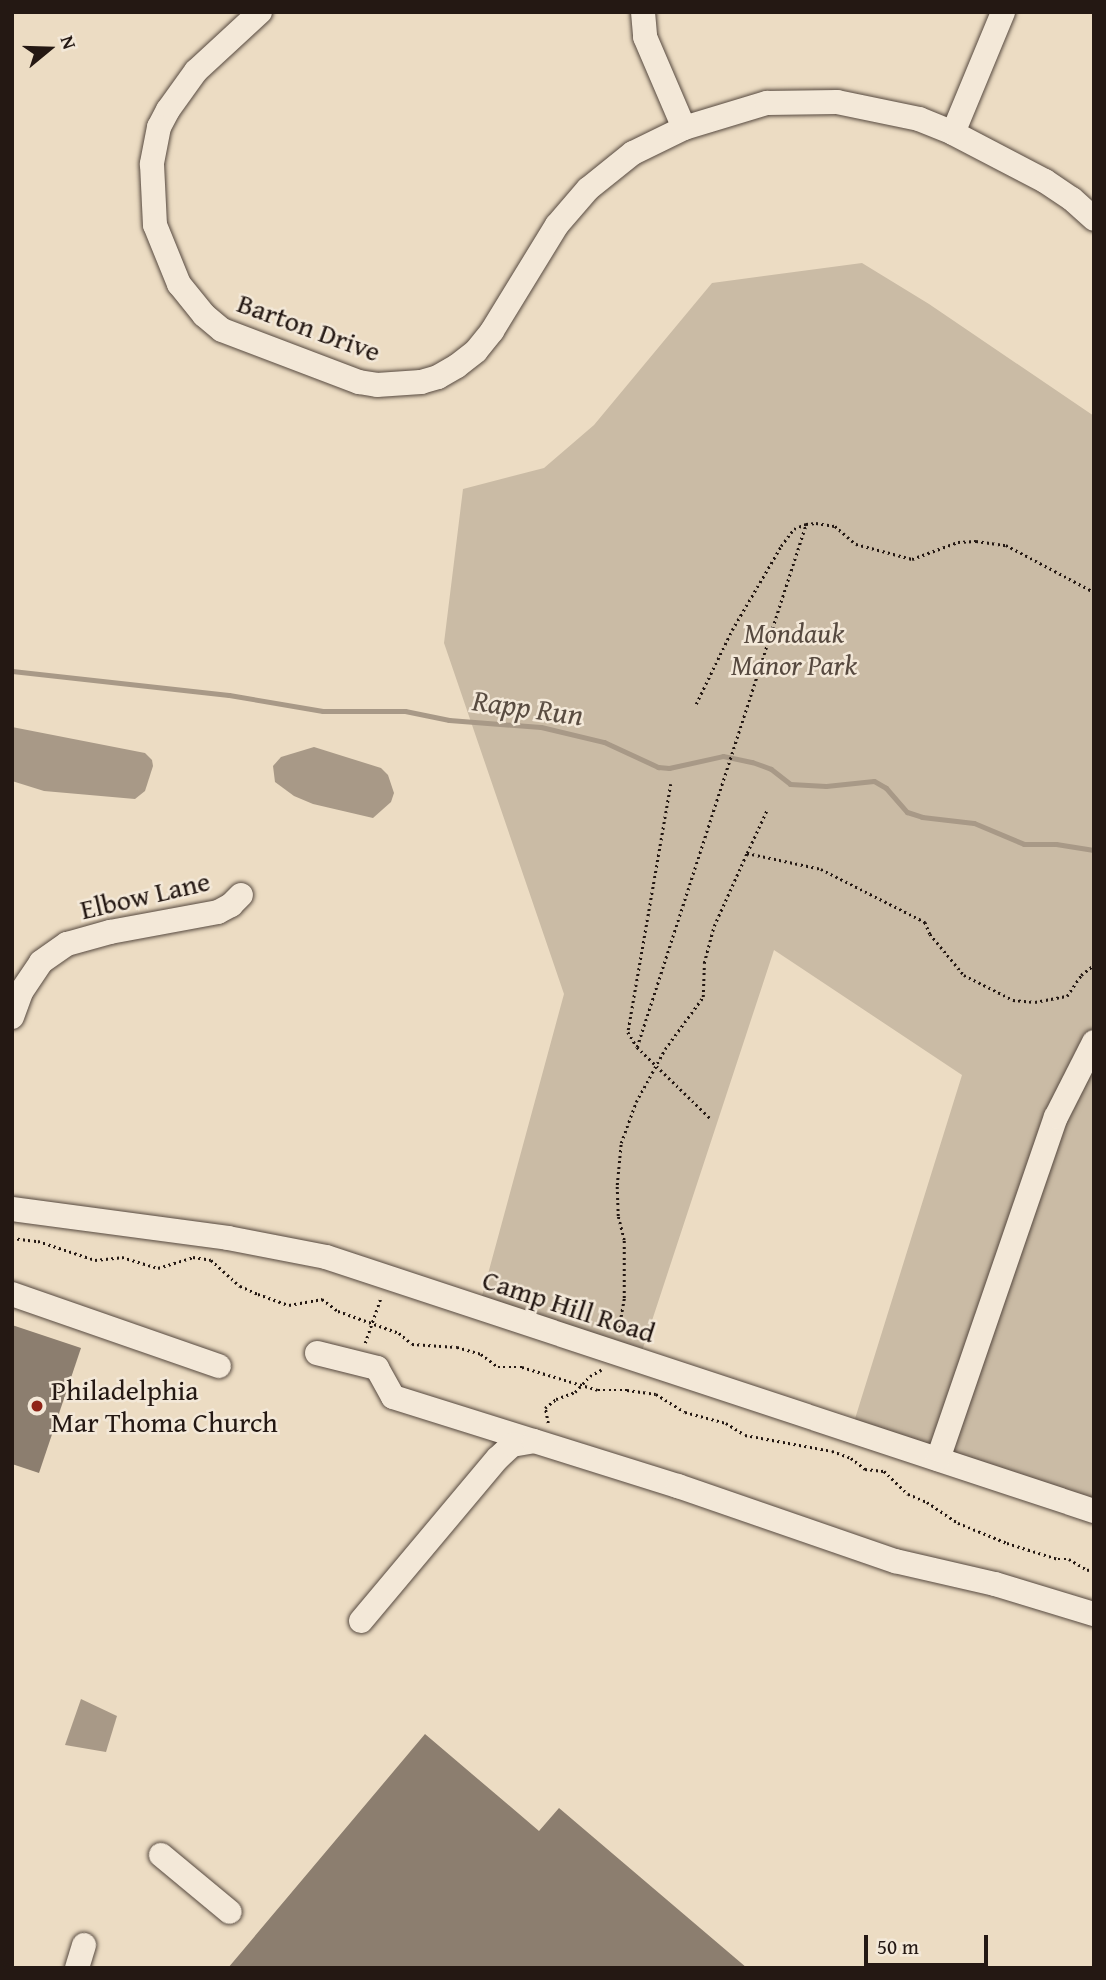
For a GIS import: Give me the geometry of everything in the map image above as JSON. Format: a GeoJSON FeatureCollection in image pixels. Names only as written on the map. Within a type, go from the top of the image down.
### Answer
{"type":"FeatureCollection","features":[{"type":"Feature","properties":{"kind":"street","name":"Barton Drive"},"geometry":{"type":"LineString","coordinates":[[260,12],[196,71],[159,127],[152,164],[155,225],[178,284],[204,315],[222,330],[359,382],[377,385],[421,382],[438,377],[457,366],[476,351],[492,331],[557,225],[588,189],[633,153],[684,128],[747,107],[791,101],[836,102],[893,112],[953,133],[1045,181],[1094,219]]}},
{"type":"Feature","properties":{"kind":"street"},"geometry":{"type":"LineString","coordinates":[[643,12],[645,37],[684,128]]}},
{"type":"Feature","properties":{"kind":"street"},"geometry":{"type":"LineString","coordinates":[[953,133],[1003,12]]}},
{"type":"Feature","properties":{"kind":"street","name":"Elbow Lane"},"geometry":{"type":"LineString","coordinates":[[12,1017],[21,992],[41,962],[67,944],[110,932],[207,915],[231,905],[241,895]]}},
{"type":"Feature","properties":{"kind":"street"},"geometry":{"type":"LineString","coordinates":[[938,1459],[1056,1117],[1094,1042]]}},
{"type":"Feature","properties":{"kind":"street","name":"Camp Hill Road"},"geometry":{"type":"LineString","coordinates":[[12,1209],[228,1238],[326,1257],[1094,1511]]}},
{"type":"Feature","properties":{"kind":"street"},"geometry":{"type":"LineString","coordinates":[[12,1294],[219,1366]]}},
{"type":"Feature","properties":{"kind":"street"},"geometry":{"type":"LineString","coordinates":[[317,1353],[377,1368],[393,1397],[543,1443],[895,1561],[995,1584],[1094,1614]]}},
{"type":"Feature","properties":{"kind":"street"},"geometry":{"type":"LineString","coordinates":[[361,1621],[498,1458],[512,1445],[543,1443]]}},
{"type":"Feature","properties":{"kind":"street"},"geometry":{"type":"LineString","coordinates":[[161,1855],[230,1912]]}},
{"type":"Feature","properties":{"kind":"path"},"geometry":{"type":"LineString","coordinates":[[637,1047],[806,524]]}},
{"type":"Feature","properties":{"kind":"path"},"geometry":{"type":"LineString","coordinates":[[696,704],[732,630],[781,546],[794,530],[806,524],[835,526],[856,544],[912,559],[958,542],[1006,545],[1094,592]]}},
{"type":"Feature","properties":{"kind":"path"},"geometry":{"type":"LineString","coordinates":[[671,784],[628,1032],[637,1047],[657,1063],[712,1119]]}},
{"type":"Feature","properties":{"kind":"path"},"geometry":{"type":"LineString","coordinates":[[543,1443],[553,1432],[544,1417],[545,1408],[556,1399],[575,1392],[606,1366],[612,1352],[624,1298],[624,1240],[618,1216],[617,1185],[621,1143],[636,1102],[657,1063],[703,997],[704,963],[714,926],[766,810]]}},
{"type":"Feature","properties":{"kind":"path"},"geometry":{"type":"LineString","coordinates":[[747,853],[821,869],[925,922],[930,934],[949,960],[964,975],[1013,1000],[1035,1002],[1067,996],[1081,975],[1094,965]]}},
{"type":"Feature","properties":{"kind":"path"},"geometry":{"type":"LineString","coordinates":[[12,1238],[38,1241],[95,1260],[122,1257],[158,1268],[193,1257],[211,1260],[240,1286],[258,1294],[289,1305],[321,1299],[338,1311],[399,1333],[412,1344],[457,1347],[481,1354],[498,1367],[522,1367],[598,1390],[656,1394],[685,1412],[726,1423],[745,1435],[832,1451],[851,1458],[865,1469],[884,1471],[908,1494],[928,1502],[958,1523],[1007,1543],[1058,1559],[1069,1559],[1077,1567],[1094,1569]]}},
{"type":"Feature","properties":{"kind":"path"},"geometry":{"type":"LineString","coordinates":[[358,1364],[388,1277]]}},
{"type":"Feature","properties":{"kind":"green space","name":"Mondauk Manor Park"},"geometry":{"type":"Polygon","coordinates":[[[862,263],[929,304],[1094,416],[1094,1501],[854,1422],[962,1075],[774,950],[642,1351],[482,1296],[564,994],[444,643],[463,489],[544,468],[594,425],[712,283],[862,263]]]}},
{"type":"Feature","properties":{"kind":"shaded area"},"geometry":{"type":"Polygon","coordinates":[[[12,727],[145,753],[152,760],[153,766],[145,791],[135,799],[44,791],[12,781],[12,727]]]}},
{"type":"Feature","properties":{"kind":"shaded area"},"geometry":{"type":"Polygon","coordinates":[[[314,747],[381,768],[388,775],[394,793],[391,802],[373,818],[313,804],[294,796],[275,782],[273,766],[281,757],[314,747]]]}},
{"type":"Feature","properties":{"kind":"shaded area"},"geometry":{"type":"Polygon","coordinates":[[[81,1699],[117,1716],[106,1752],[65,1745],[81,1699]]]}},
{"type":"Feature","properties":{"kind":"building","name":"Philadelphia Mar Thoma Church"},"geometry":{"type":"Polygon","coordinates":[[[12,1325],[81,1348],[39,1473],[12,1464],[12,1325]]]}},
{"type":"Feature","properties":{"kind":"building"},"geometry":{"type":"Polygon","coordinates":[[[425,1734],[539,1831],[559,1808],[747,1968],[228,1968],[425,1734]]]}},
{"type":"Feature","properties":{"kind":"waterway","name":"Rapp Run"},"geometry":{"type":"LineString","coordinates":[[12,671],[229,695],[323,711],[405,711],[449,720],[541,727],[604,742],[658,767],[669,768],[723,756],[771,769],[790,784],[826,786],[874,781],[886,788],[907,812],[922,817],[974,823],[1024,844],[1056,844],[1094,850]]}},
{"type":"Feature","properties":{"kind":"place","name":"Philadelphia Mar Thoma Church"},"geometry":{"type":"Point","coordinates":[37,1406]}}]}
